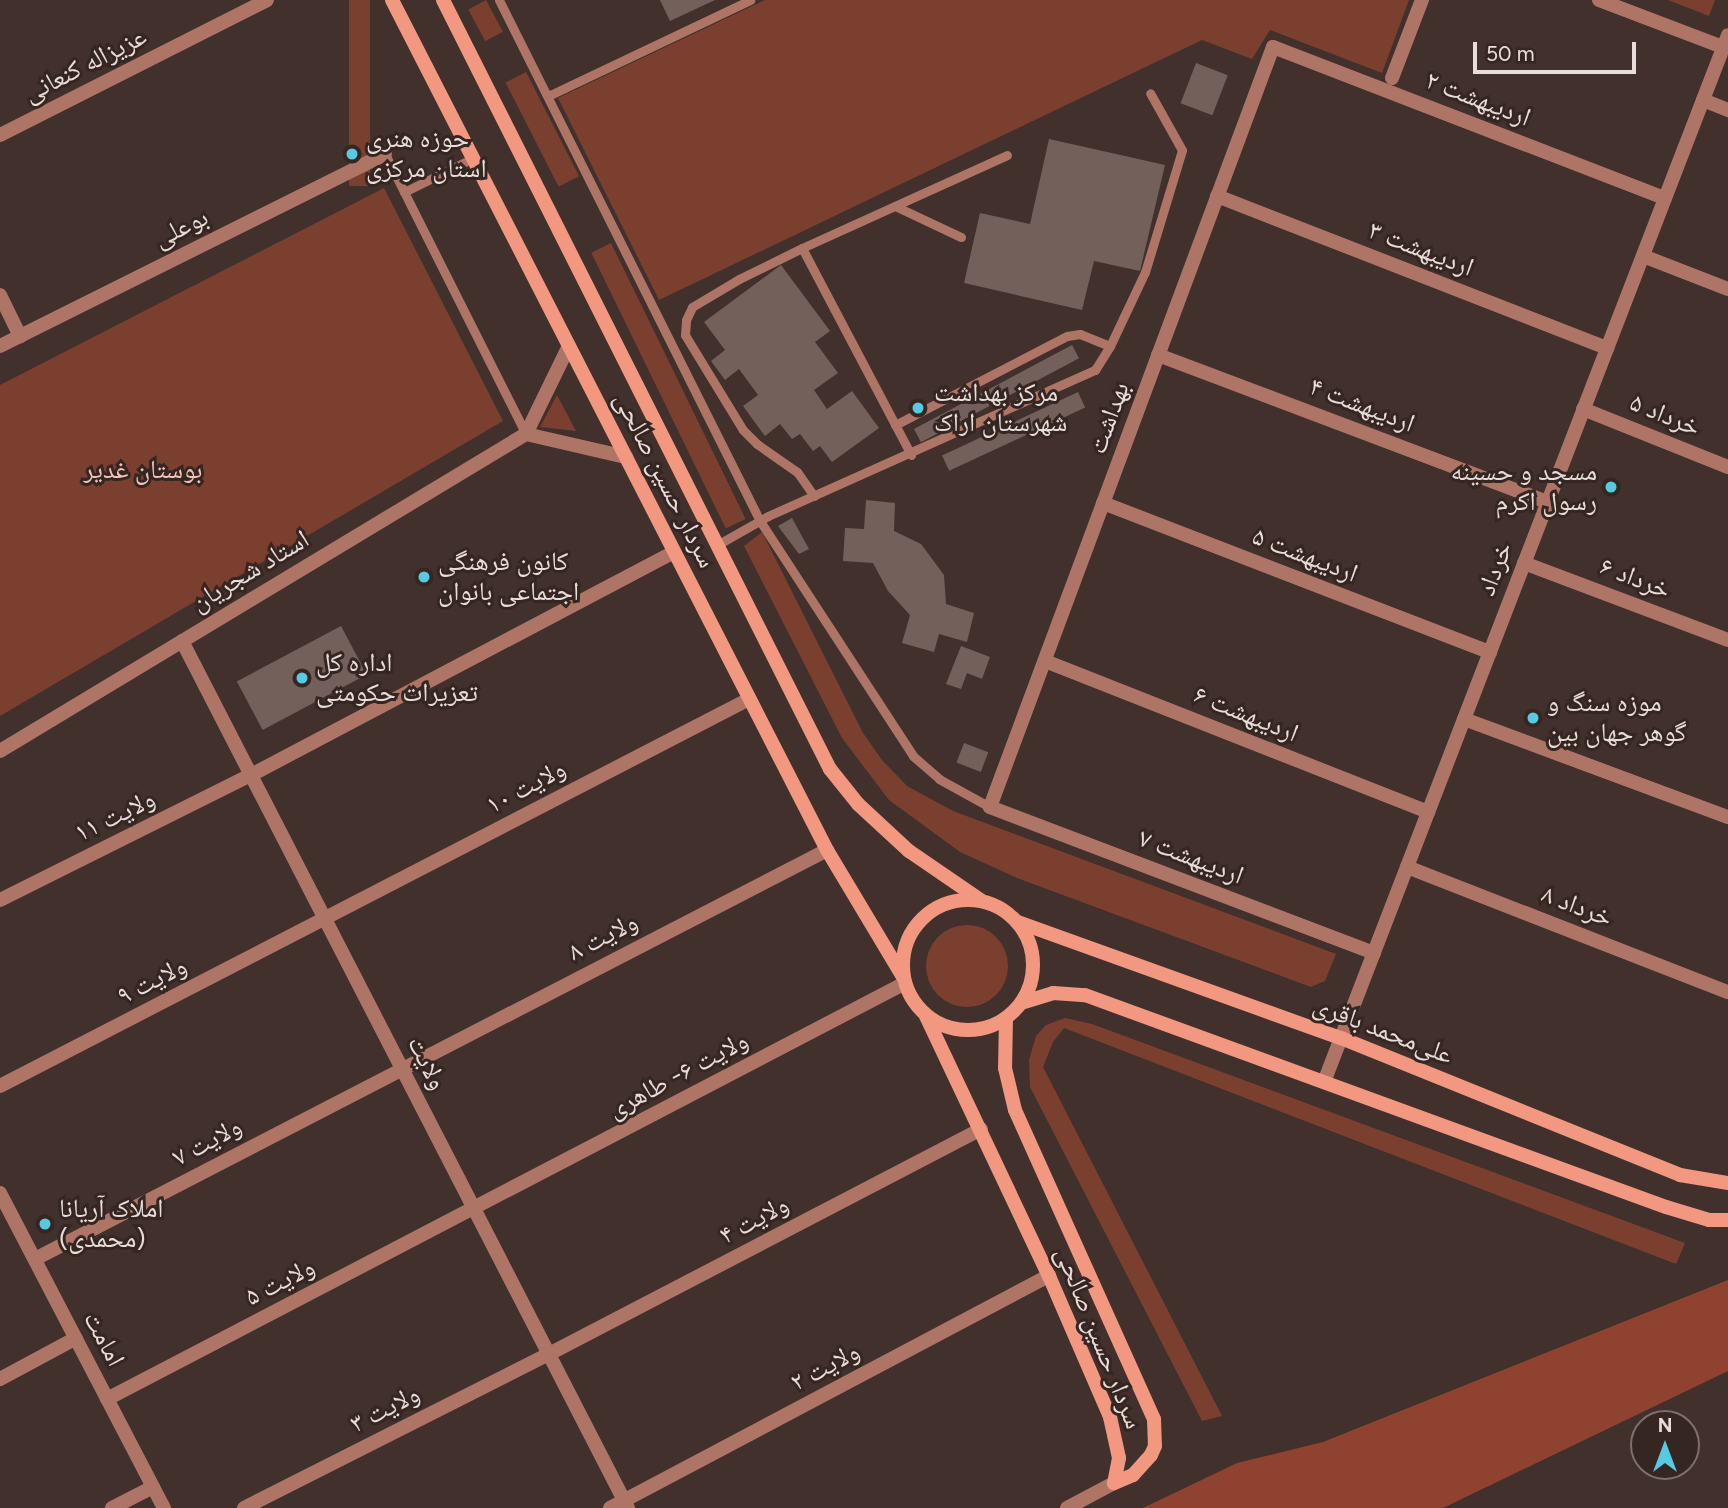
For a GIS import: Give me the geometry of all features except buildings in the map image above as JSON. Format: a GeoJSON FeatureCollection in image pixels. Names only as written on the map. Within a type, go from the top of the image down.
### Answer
{"type":"FeatureCollection","features":[{"type":"Feature","properties":{"kind":"main road","name":"سردار حسین صالحی"},"geometry":{"type":"LineString","coordinates":[[392,0],[827,850],[904,980]]}},
{"type":"Feature","properties":{"kind":"main road","name":"سردار حسین صالحی"},"geometry":{"type":"LineString","coordinates":[[443,0],[830,769],[858,804],[909,851],[982,901]]}},
{"type":"Feature","properties":{"kind":"main road"},"geometry":{"type":"LineString","coordinates":[[960,900],[982,901],[1002,908],[1018,922],[1029,941],[1033,962],[1031,983],[1021,1003],[1006,1018],[990,1026],[964,1029],[939,1023],[925,1014],[913,1000],[904,980],[903,955],[909,935],[922,918],[939,905],[960,900]]}},
{"type":"Feature","properties":{"kind":"main road","name":"علی‌محمد باقری"},"geometry":{"type":"LineString","coordinates":[[1018,922],[1341,1038],[1680,1175],[1728,1183]]}},
{"type":"Feature","properties":{"kind":"main road"},"geometry":{"type":"LineString","coordinates":[[1021,1003],[1053,993],[1085,995],[1666,1207],[1709,1220],[1728,1220]]}},
{"type":"Feature","properties":{"kind":"main road","name":"سردار حسین صالحی"},"geometry":{"type":"LineString","coordinates":[[925,1014],[981,1129],[1115,1430],[1119,1458],[1114,1483]]}},
{"type":"Feature","properties":{"kind":"main road","name":"سردار حسین صالحی"},"geometry":{"type":"LineString","coordinates":[[1006,1018],[1005,1068],[1015,1110],[1154,1419],[1155,1446],[1151,1455],[1133,1475],[1114,1483]]}},
{"type":"Feature","properties":{"kind":"street","name":"عزیزاله کنعانی"},"geometry":{"type":"LineString","coordinates":[[0,135],[267,0]]}},
{"type":"Feature","properties":{"kind":"street"},"geometry":{"type":"LineString","coordinates":[[1392,78],[1422,0]]}},
{"type":"Feature","properties":{"kind":"street"},"geometry":{"type":"LineString","coordinates":[[1599,0],[1726,41]]}},
{"type":"Feature","properties":{"kind":"street","name":"خرداد"},"geometry":{"type":"LineString","coordinates":[[1324,1083],[1726,41]]}},
{"type":"Feature","properties":{"kind":"street","name":"بهداشت"},"geometry":{"type":"LineString","coordinates":[[990,807],[1273,47]]}},
{"type":"Feature","properties":{"kind":"street","name":"اردیبهشت ۲"},"geometry":{"type":"LineString","coordinates":[[1273,47],[1665,198]]}},
{"type":"Feature","properties":{"kind":"street"},"geometry":{"type":"LineString","coordinates":[[1703,100],[1728,110]]}},
{"type":"Feature","properties":{"kind":"street","name":"بوعلی"},"geometry":{"type":"LineString","coordinates":[[0,346],[385,154]]}},
{"type":"Feature","properties":{"kind":"street","name":"اردیبهشت ۳"},"geometry":{"type":"LineString","coordinates":[[1217,196],[1607,348]]}},
{"type":"Feature","properties":{"kind":"street"},"geometry":{"type":"LineString","coordinates":[[1643,256],[1728,289]]}},
{"type":"Feature","properties":{"kind":"street"},"geometry":{"type":"LineString","coordinates":[[0,295],[20,336]]}},
{"type":"Feature","properties":{"kind":"street"},"geometry":{"type":"LineString","coordinates":[[569,346],[526,434],[626,457]]}},
{"type":"Feature","properties":{"kind":"street","name":"اردیبهشت ۴"},"geometry":{"type":"LineString","coordinates":[[1158,355],[1548,502]]}},
{"type":"Feature","properties":{"kind":"street","name":"خرداد ۵"},"geometry":{"type":"LineString","coordinates":[[1584,410],[1728,467]]}},
{"type":"Feature","properties":{"kind":"street","name":"استاد شجریان"},"geometry":{"type":"LineString","coordinates":[[0,751],[526,434]]}},
{"type":"Feature","properties":{"kind":"street","name":"اردیبهشت ۵"},"geometry":{"type":"LineString","coordinates":[[1103,503],[1490,652]]}},
{"type":"Feature","properties":{"kind":"street","name":"ولایت ۱۱"},"geometry":{"type":"LineString","coordinates":[[0,900],[251,775],[674,552]]}},
{"type":"Feature","properties":{"kind":"street","name":"خرداد ۶"},"geometry":{"type":"LineString","coordinates":[[1524,563],[1728,640]]}},
{"type":"Feature","properties":{"kind":"street","name":"ولایت"},"geometry":{"type":"LineString","coordinates":[[183,641],[626,1504]]}},
{"type":"Feature","properties":{"kind":"street","name":"اردیبهشت ۶"},"geometry":{"type":"LineString","coordinates":[[1045,661],[1428,812]]}},
{"type":"Feature","properties":{"kind":"street","name":"ولایت ۱۰"},"geometry":{"type":"LineString","coordinates":[[326,920],[749,699]]}},
{"type":"Feature","properties":{"kind":"street"},"geometry":{"type":"LineString","coordinates":[[1464,719],[1728,817]]}},
{"type":"Feature","properties":{"kind":"street","name":"اردیبهشت ۷"},"geometry":{"type":"LineString","coordinates":[[990,807],[1374,953]]}},
{"type":"Feature","properties":{"kind":"street","name":"ولایت ۸"},"geometry":{"type":"LineString","coordinates":[[402,1068],[827,850]]}},
{"type":"Feature","properties":{"kind":"street","name":"خرداد ۸"},"geometry":{"type":"LineString","coordinates":[[1407,867],[1728,992]]}},
{"type":"Feature","properties":{"kind":"street","name":"ولایت ۹"},"geometry":{"type":"LineString","coordinates":[[0,1086],[326,920]]}},
{"type":"Feature","properties":{"kind":"street","name":"ولایت ۶- طاهری"},"geometry":{"type":"LineString","coordinates":[[474,1209],[904,980]]}},
{"type":"Feature","properties":{"kind":"street","name":"ولایت ۷"},"geometry":{"type":"LineString","coordinates":[[35,1259],[402,1068]]}},
{"type":"Feature","properties":{"kind":"street","name":"ولایت ۴"},"geometry":{"type":"LineString","coordinates":[[549,1354],[981,1129]]}},
{"type":"Feature","properties":{"kind":"street","name":"امامت"},"geometry":{"type":"LineString","coordinates":[[2,1200],[164,1508]]}},
{"type":"Feature","properties":{"kind":"street","name":"ولایت ۵"},"geometry":{"type":"LineString","coordinates":[[107,1399],[474,1209]]}},
{"type":"Feature","properties":{"kind":"street","name":"ولایت ۲"},"geometry":{"type":"LineString","coordinates":[[610,1508],[626,1504],[1048,1276]]}},
{"type":"Feature","properties":{"kind":"street"},"geometry":{"type":"LineString","coordinates":[[0,1379],[76,1338]]}},
{"type":"Feature","properties":{"kind":"street","name":"ولایت ۳"},"geometry":{"type":"LineString","coordinates":[[244,1508],[549,1354]]}},
{"type":"Feature","properties":{"kind":"street"},"geometry":{"type":"LineString","coordinates":[[1067,1508],[1114,1483]]}},
{"type":"Feature","properties":{"kind":"street"},"geometry":{"type":"LineString","coordinates":[[112,1508],[153,1487]]}},
{"type":"Feature","properties":{"kind":"lane"},"geometry":{"type":"LineString","coordinates":[[499,0],[760,521],[913,756],[939,779],[990,807]]}},
{"type":"Feature","properties":{"kind":"lane"},"geometry":{"type":"LineString","coordinates":[[548,96],[750,0]]}},
{"type":"Feature","properties":{"kind":"lane"},"geometry":{"type":"LineString","coordinates":[[717,545],[760,521],[1095,370],[1110,346],[1145,272],[1182,150],[1150,93]]}},
{"type":"Feature","properties":{"kind":"lane"},"geometry":{"type":"LineString","coordinates":[[385,154],[526,434]]}},
{"type":"Feature","properties":{"kind":"lane"},"geometry":{"type":"LineString","coordinates":[[814,496],[797,472],[757,444],[743,430],[685,334],[685,320],[692,307],[739,279],[802,248],[1007,155]]}},
{"type":"Feature","properties":{"kind":"lane"},"geometry":{"type":"LineString","coordinates":[[404,192],[472,158]]}},
{"type":"Feature","properties":{"kind":"lane"},"geometry":{"type":"LineString","coordinates":[[895,206],[961,237]]}},
{"type":"Feature","properties":{"kind":"lane"},"geometry":{"type":"LineString","coordinates":[[802,248],[911,455]]}},
{"type":"Feature","properties":{"kind":"lane"},"geometry":{"type":"LineString","coordinates":[[895,425],[1068,336],[1080,334],[1110,346]]}},
{"type":"Feature","properties":{"kind":"green space"},"geometry":{"type":"Polygon","coordinates":[[[349,0],[370,0],[370,186],[349,186],[349,0]]]}},
{"type":"Feature","properties":{"kind":"green space"},"geometry":{"type":"Polygon","coordinates":[[[486,0],[503,32],[485,41],[468,9],[486,0]]]}},
{"type":"Feature","properties":{"kind":"green space"},"geometry":{"type":"Polygon","coordinates":[[[765,0],[1409,0],[1382,73],[1270,30],[1252,59],[1202,40],[659,300],[558,98],[765,0]]]}},
{"type":"Feature","properties":{"kind":"green space"},"geometry":{"type":"Polygon","coordinates":[[[1668,0],[1715,0],[1709,16],[1668,0]]]}},
{"type":"Feature","properties":{"kind":"green space"},"geometry":{"type":"Polygon","coordinates":[[[526,72],[579,176],[559,187],[506,82],[526,72]]]}},
{"type":"Feature","properties":{"kind":"green space","name":"بوستان غدیر"},"geometry":{"type":"Polygon","coordinates":[[[384,188],[503,421],[0,716],[0,385],[384,188]]]}},
{"type":"Feature","properties":{"kind":"green space"},"geometry":{"type":"Polygon","coordinates":[[[611,243],[746,519],[726,529],[591,253],[611,243]]]}},
{"type":"Feature","properties":{"kind":"green space"},"geometry":{"type":"Polygon","coordinates":[[[557,395],[576,431],[540,427],[557,395]]]}},
{"type":"Feature","properties":{"kind":"green space"},"geometry":{"type":"Polygon","coordinates":[[[762,532],[863,733],[882,760],[907,786],[953,811],[1336,954],[1325,981],[1311,987],[1017,878],[960,852],[889,800],[842,738],[744,546],[762,532]]]}},
{"type":"Feature","properties":{"kind":"green space"},"geometry":{"type":"Polygon","coordinates":[[[959,925],[975,925],[990,932],[1001,943],[1008,958],[1005,982],[996,995],[975,1007],[959,1007],[944,1000],[933,989],[926,974],[926,958],[933,943],[944,932],[959,925]]]}},
{"type":"Feature","properties":{"kind":"green space"},"geometry":{"type":"Polygon","coordinates":[[[1065,1018],[1092,1024],[1685,1243],[1676,1264],[1064,1028],[1053,1042],[1043,1067],[1222,1416],[1202,1421],[1030,1087],[1029,1060],[1036,1036],[1046,1025],[1065,1018]]]}},
{"type":"Feature","properties":{"kind":"shaded area"},"geometry":{"type":"Polygon","coordinates":[[[1728,1280],[1728,1371],[1647,1410],[1630,1410],[1630,1418],[1443,1508],[1143,1508],[1237,1463],[1323,1442],[1728,1280]]]}},
{"type":"Feature","properties":{"kind":"place","name":"حوزه هنری استان مرکزی"},"geometry":{"type":"Point","coordinates":[352,154]}},
{"type":"Feature","properties":{"kind":"place","name":"مرکز بهداشت شهرستان اراک"},"geometry":{"type":"Point","coordinates":[918,408]}},
{"type":"Feature","properties":{"kind":"place","name":"مسجد و حسینه رسول اکرم"},"geometry":{"type":"Point","coordinates":[1611,487]}},
{"type":"Feature","properties":{"kind":"place","name":"کانون فرهنگی اجتماعی بانوان"},"geometry":{"type":"Point","coordinates":[424,577]}},
{"type":"Feature","properties":{"kind":"place","name":"اداره کل تعزیرات حکومتی"},"geometry":{"type":"Point","coordinates":[302,678]}},
{"type":"Feature","properties":{"kind":"place","name":"موزه سنگ و گوهر جهان بین"},"geometry":{"type":"Point","coordinates":[1533,718]}},
{"type":"Feature","properties":{"kind":"place","name":"املاک آریانا (محمدی)"},"geometry":{"type":"Point","coordinates":[45,1224]}}]}
